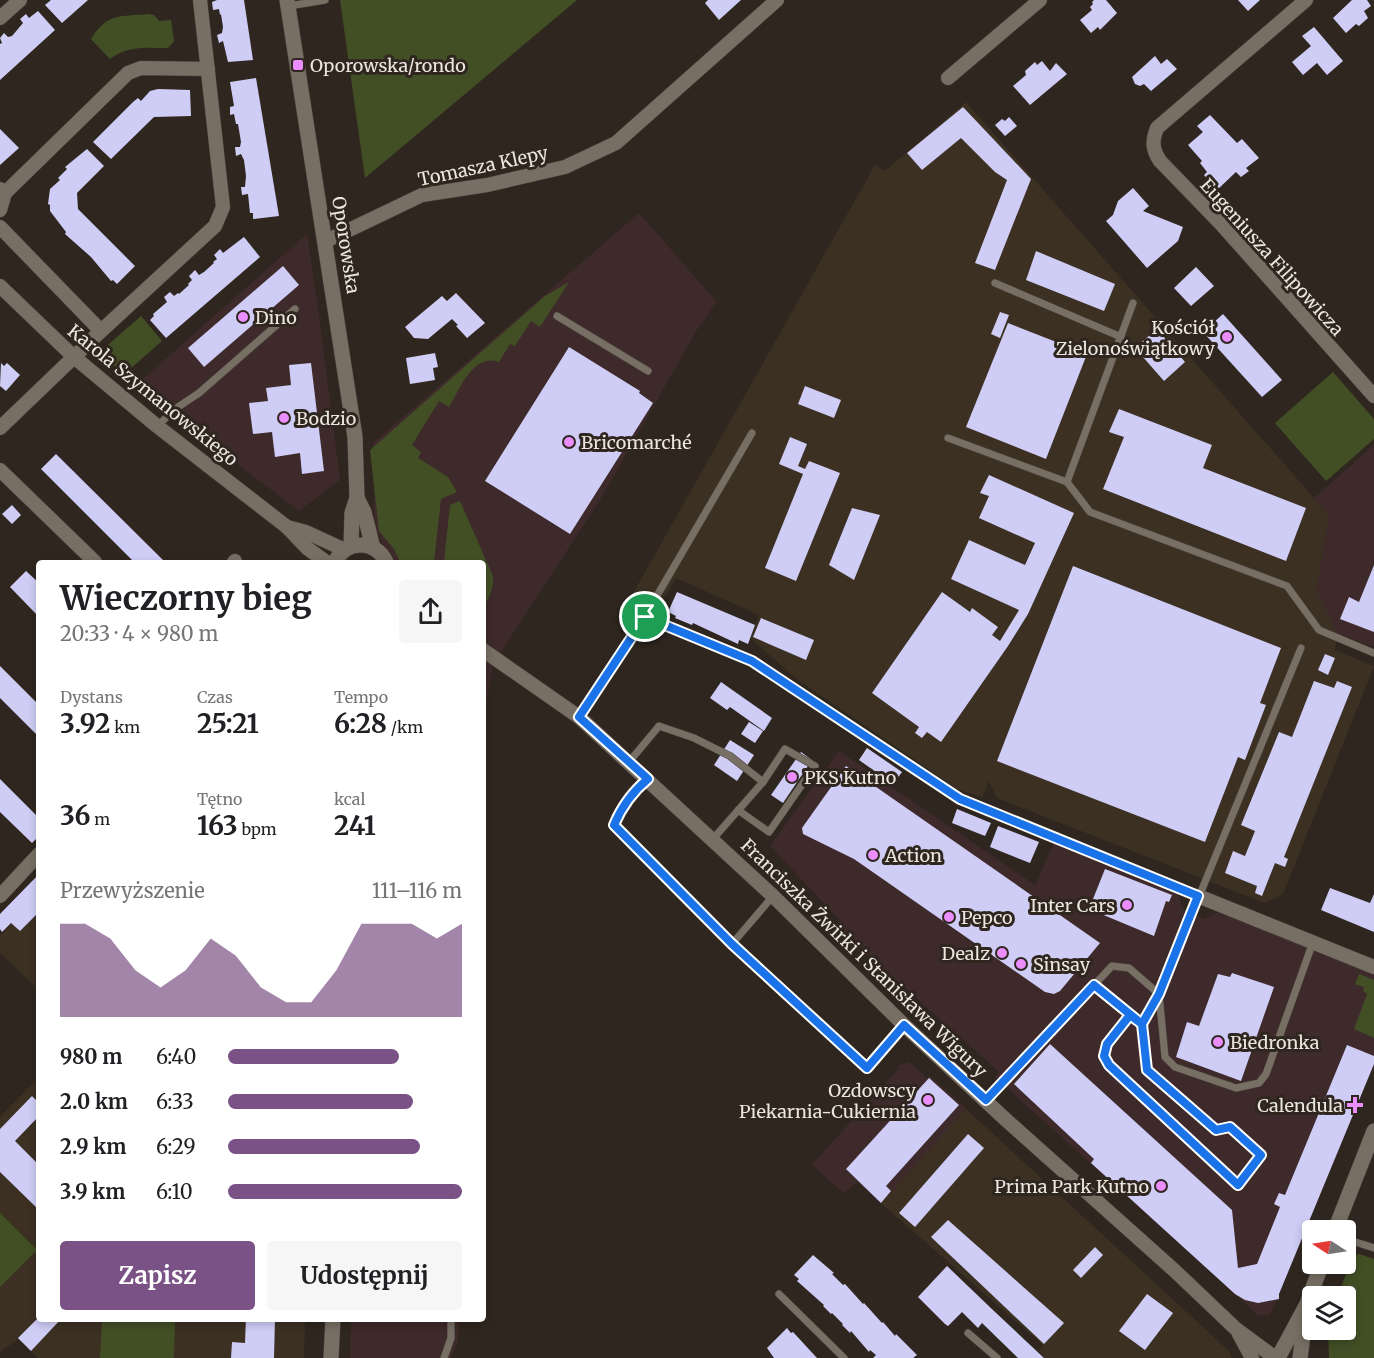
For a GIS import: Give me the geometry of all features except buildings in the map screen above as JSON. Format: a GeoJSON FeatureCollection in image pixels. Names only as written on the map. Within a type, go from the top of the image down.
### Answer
{"type":"FeatureCollection","features":[{"type":"Feature","properties":{"kind":"street"},"geometry":{"type":"LineString","coordinates":[[0,18],[20,0]]}},
{"type":"Feature","properties":{"kind":"street"},"geometry":{"type":"LineString","coordinates":[[0,428],[215,226],[223,207],[200,0]]}},
{"type":"Feature","properties":{"kind":"street","name":"Tomasza Klepy"},"geometry":{"type":"LineString","coordinates":[[326,241],[423,195],[487,185],[565,167],[616,142],[777,0]]}},
{"type":"Feature","properties":{"kind":"street"},"geometry":{"type":"LineString","coordinates":[[948,78],[1040,0]]}},
{"type":"Feature","properties":{"kind":"street","name":"Eugeniusza Filipowicza"},"geometry":{"type":"LineString","coordinates":[[1306,0],[1158,128],[1153,138],[1154,151],[1160,161],[1222,225],[1374,396]]}},
{"type":"Feature","properties":{"kind":"street","name":"Oporowska"},"geometry":{"type":"LineString","coordinates":[[288,3],[355,437],[357,498],[352,513],[348,548]]}},
{"type":"Feature","properties":{"kind":"street"},"geometry":{"type":"LineString","coordinates":[[0,210],[2,191],[128,74],[141,68],[208,69]]}},
{"type":"Feature","properties":{"kind":"street"},"geometry":{"type":"LineString","coordinates":[[0,227],[101,331]]}},
{"type":"Feature","properties":{"kind":"street","name":"Karola Szymanowskiego"},"geometry":{"type":"LineString","coordinates":[[0,286],[74,357],[157,426],[287,527],[307,548],[323,560]]}},
{"type":"Feature","properties":{"kind":"street"},"geometry":{"type":"LineString","coordinates":[[0,470],[93,560]]}},
{"type":"Feature","properties":{"kind":"street","name":"Oporowska"},"geometry":{"type":"LineString","coordinates":[[357,498],[364,512],[373,548]]}},
{"type":"Feature","properties":{"kind":"street","name":"Karola Szymanowskiego"},"geometry":{"type":"LineString","coordinates":[[287,527],[348,548]]}},
{"type":"Feature","properties":{"kind":"street"},"geometry":{"type":"LineString","coordinates":[[337,560],[348,548],[362,545],[373,548],[385,560]]}},
{"type":"Feature","properties":{"kind":"street","name":"Franciszka Żwirki i Stanisława Wigury"},"geometry":{"type":"LineString","coordinates":[[486,652],[579,717],[773,896],[904,1025],[1236,1329],[1280,1357]]}},
{"type":"Feature","properties":{"kind":"street"},"geometry":{"type":"LineString","coordinates":[[0,896],[36,857]]}},
{"type":"Feature","properties":{"kind":"street"},"geometry":{"type":"LineString","coordinates":[[1198,896],[1374,967]]}},
{"type":"Feature","properties":{"kind":"street"},"geometry":{"type":"LineString","coordinates":[[1339,1220],[1374,1131]]}},
{"type":"Feature","properties":{"kind":"street"},"geometry":{"type":"LineString","coordinates":[[1280,1357],[1302,1314]]}},
{"type":"Feature","properties":{"kind":"street"},"geometry":{"type":"LineString","coordinates":[[331,1358],[333,1322]]}},
{"type":"Feature","properties":{"kind":"street","name":"Franciszka Żwirki i Stanisława Wigury"},"geometry":{"type":"LineString","coordinates":[[1236,1329],[1252,1358]]}},
{"type":"Feature","properties":{"kind":"street"},"geometry":{"type":"LineString","coordinates":[[1300,1358],[1302,1340]]}},
{"type":"Feature","properties":{"kind":"lane"},"geometry":{"type":"LineString","coordinates":[[288,3],[325,0]]}},
{"type":"Feature","properties":{"kind":"lane"},"geometry":{"type":"LineString","coordinates":[[995,283],[1121,337]]}},
{"type":"Feature","properties":{"kind":"lane"},"geometry":{"type":"LineString","coordinates":[[1067,482],[1133,303]]}},
{"type":"Feature","properties":{"kind":"lane"},"geometry":{"type":"LineString","coordinates":[[157,426],[199,393],[295,309]]}},
{"type":"Feature","properties":{"kind":"lane"},"geometry":{"type":"LineString","coordinates":[[557,316],[648,371]]}},
{"type":"Feature","properties":{"kind":"lane"},"geometry":{"type":"LineString","coordinates":[[579,717],[645,617],[752,433]]}},
{"type":"Feature","properties":{"kind":"lane"},"geometry":{"type":"LineString","coordinates":[[948,438],[1067,482],[1090,512],[1287,586],[1319,630],[1374,653]]}},
{"type":"Feature","properties":{"kind":"lane"},"geometry":{"type":"LineString","coordinates":[[645,617],[752,661],[960,799],[1198,896]]}},
{"type":"Feature","properties":{"kind":"lane"},"geometry":{"type":"LineString","coordinates":[[1130,1015],[1107,1044],[1104,1056],[1109,1065],[1238,1185],[1261,1155],[1230,1127],[1216,1130],[1147,1070],[1142,1024],[1159,994],[1300,648]]}},
{"type":"Feature","properties":{"kind":"lane"},"geometry":{"type":"LineString","coordinates":[[629,762],[659,726],[694,738],[730,756],[763,782]]}},
{"type":"Feature","properties":{"kind":"lane"},"geometry":{"type":"LineString","coordinates":[[712,840],[738,810],[763,782],[785,749],[815,766],[769,832],[738,810]]}},
{"type":"Feature","properties":{"kind":"lane"},"geometry":{"type":"LineString","coordinates":[[648,779],[622,808],[614,825],[732,944],[867,1068],[904,1025]]}},
{"type":"Feature","properties":{"kind":"lane"},"geometry":{"type":"LineString","coordinates":[[732,944],[773,896]]}},
{"type":"Feature","properties":{"kind":"lane"},"geometry":{"type":"LineString","coordinates":[[986,1100],[1112,966],[1129,968],[1159,994],[1165,1057],[1175,1067],[1236,1088],[1259,1083],[1266,1074],[1312,942]]}},
{"type":"Feature","properties":{"kind":"lane"},"geometry":{"type":"LineString","coordinates":[[1094,985],[1142,1024]]}},
{"type":"Feature","properties":{"kind":"lane"},"geometry":{"type":"LineString","coordinates":[[1356,1242],[1374,1248]]}},
{"type":"Feature","properties":{"kind":"lane"},"geometry":{"type":"LineString","coordinates":[[779,1294],[844,1358]]}},
{"type":"Feature","properties":{"kind":"lane"},"geometry":{"type":"LineString","coordinates":[[444,1358],[451,1338],[452,1322]]}},
{"type":"Feature","properties":{"kind":"lane"},"geometry":{"type":"LineString","coordinates":[[968,1333],[997,1358]]}},
{"type":"Feature","properties":{"kind":"shaded area"},"geometry":{"type":"Polygon","coordinates":[[[966,102],[1329,515],[1316,591],[1337,633],[1335,650],[1374,666],[1283,894],[1265,903],[997,798],[989,781],[982,797],[959,790],[798,680],[751,639],[759,615],[676,578],[652,619],[627,604],[875,165],[885,171],[966,102]]]}},
{"type":"Feature","properties":{"kind":"shaded area"},"geometry":{"type":"Polygon","coordinates":[[[639,213],[717,302],[698,328],[600,500],[493,664],[486,707],[486,560],[390,560],[374,524],[373,443],[639,213]]]}},
{"type":"Feature","properties":{"kind":"shaded area"},"geometry":{"type":"Polygon","coordinates":[[[307,234],[340,480],[299,511],[135,386],[307,234]]]}},
{"type":"Feature","properties":{"kind":"shaded area"},"geometry":{"type":"Polygon","coordinates":[[[1374,445],[1374,647],[1337,633],[1315,591],[1329,515],[1314,498],[1374,445]]]}},
{"type":"Feature","properties":{"kind":"shaded area"},"geometry":{"type":"Polygon","coordinates":[[[839,751],[1035,885],[1054,843],[1177,891],[1183,909],[1204,919],[1223,910],[1374,966],[1374,1064],[1310,1220],[1302,1220],[1302,1238],[1279,1299],[1270,1315],[1259,1316],[995,1077],[999,1072],[836,926],[839,919],[770,846],[839,751]]]}},
{"type":"Feature","properties":{"kind":"shaded area"},"geometry":{"type":"Polygon","coordinates":[[[36,899],[36,987],[0,953],[0,936],[36,899]]]}},
{"type":"Feature","properties":{"kind":"shaded area"},"geometry":{"type":"Polygon","coordinates":[[[909,1062],[927,1078],[930,1076],[967,1109],[881,1203],[857,1182],[844,1193],[812,1165],[899,1068],[897,1066],[909,1062]]]}},
{"type":"Feature","properties":{"kind":"shaded area"},"geometry":{"type":"Polygon","coordinates":[[[36,1080],[36,1322],[305,1322],[304,1358],[38,1358],[18,1339],[0,1352],[0,1117],[36,1080]]]}},
{"type":"Feature","properties":{"kind":"shaded area"},"geometry":{"type":"Polygon","coordinates":[[[966,1109],[1229,1351],[1232,1358],[1046,1358],[1039,1351],[1043,1345],[881,1203],[966,1109]]]}},
{"type":"Feature","properties":{"kind":"shaded area"},"geometry":{"type":"Polygon","coordinates":[[[351,1322],[459,1322],[458,1340],[451,1358],[350,1358],[351,1322]]]}},
{"type":"Feature","properties":{"kind":"green space"},"geometry":{"type":"Polygon","coordinates":[[[340,0],[577,0],[365,178],[340,0]]]}},
{"type":"Feature","properties":{"kind":"green space"},"geometry":{"type":"Polygon","coordinates":[[[154,15],[159,21],[171,20],[174,41],[168,48],[131,49],[110,59],[91,39],[97,30],[109,20],[122,16],[154,15]]]}},
{"type":"Feature","properties":{"kind":"green space"},"geometry":{"type":"Polygon","coordinates":[[[569,282],[540,327],[531,321],[515,346],[510,344],[499,362],[482,363],[468,374],[449,407],[439,401],[412,445],[421,452],[418,458],[448,477],[457,492],[441,499],[434,560],[399,560],[394,549],[379,531],[370,450],[545,296],[569,282]]]}},
{"type":"Feature","properties":{"kind":"green space"},"geometry":{"type":"Polygon","coordinates":[[[141,316],[162,341],[122,376],[101,351],[141,316]]]}},
{"type":"Feature","properties":{"kind":"green space"},"geometry":{"type":"Polygon","coordinates":[[[1333,372],[1374,419],[1374,439],[1326,481],[1275,423],[1333,372]]]}},
{"type":"Feature","properties":{"kind":"green space"},"geometry":{"type":"Polygon","coordinates":[[[460,501],[486,560],[444,560],[450,505],[460,501]]]}},
{"type":"Feature","properties":{"kind":"green space"},"geometry":{"type":"Polygon","coordinates":[[[486,560],[493,576],[486,602],[486,560]]]}},
{"type":"Feature","properties":{"kind":"green space"},"geometry":{"type":"Polygon","coordinates":[[[1359,974],[1374,980],[1374,1038],[1354,1029],[1367,994],[1363,991],[1364,987],[1355,984],[1359,974]]]}},
{"type":"Feature","properties":{"kind":"green space"},"geometry":{"type":"Polygon","coordinates":[[[0,1213],[36,1251],[0,1287],[0,1213]]]}},
{"type":"Feature","properties":{"kind":"green space"},"geometry":{"type":"Polygon","coordinates":[[[1359,1254],[1374,1259],[1374,1358],[1329,1358],[1328,1340],[1356,1340],[1356,1286],[1342,1286],[1346,1274],[1356,1274],[1356,1255],[1359,1254]]]}},
{"type":"Feature","properties":{"kind":"green space"},"geometry":{"type":"Polygon","coordinates":[[[102,1322],[175,1322],[174,1358],[100,1358],[102,1322]]]}},
{"type":"Feature","properties":{"kind":"place","name":"Oporowska/rondo"},"geometry":{"type":"Point","coordinates":[298,65]}},
{"type":"Feature","properties":{"kind":"place","name":"Dino"},"geometry":{"type":"Point","coordinates":[243,317]}},
{"type":"Feature","properties":{"kind":"place","name":"Kościół Zielonoświątkowy"},"geometry":{"type":"Point","coordinates":[1227,337]}},
{"type":"Feature","properties":{"kind":"place","name":"Bodzio"},"geometry":{"type":"Point","coordinates":[284,418]}},
{"type":"Feature","properties":{"kind":"place","name":"Bricomarché"},"geometry":{"type":"Point","coordinates":[569,442]}},
{"type":"Feature","properties":{"kind":"place","name":"PKS Kutno"},"geometry":{"type":"Point","coordinates":[792,777]}},
{"type":"Feature","properties":{"kind":"place","name":"Action"},"geometry":{"type":"Point","coordinates":[873,855]}},
{"type":"Feature","properties":{"kind":"place","name":"Inter Cars"},"geometry":{"type":"Point","coordinates":[1127,905]}},
{"type":"Feature","properties":{"kind":"place","name":"Pepco"},"geometry":{"type":"Point","coordinates":[949,917]}},
{"type":"Feature","properties":{"kind":"place","name":"Dealz"},"geometry":{"type":"Point","coordinates":[1002,953]}},
{"type":"Feature","properties":{"kind":"place","name":"Sinsay"},"geometry":{"type":"Point","coordinates":[1021,964]}},
{"type":"Feature","properties":{"kind":"place","name":"Biedronka"},"geometry":{"type":"Point","coordinates":[1218,1042]}},
{"type":"Feature","properties":{"kind":"place","name":"Ozdowscy Piekarnia-Cukiernia"},"geometry":{"type":"Point","coordinates":[928,1100]}},
{"type":"Feature","properties":{"kind":"place","name":"Calendula"},"geometry":{"type":"Point","coordinates":[1355,1105]}},
{"type":"Feature","properties":{"kind":"place","name":"Prima Park Kutno"},"geometry":{"type":"Point","coordinates":[1161,1186]}},
{"type":"Feature","properties":{"kind":"route"},"geometry":{"type":"LineString","coordinates":[[645,617],[579,717],[648,779],[622,808],[614,825],[732,944],[867,1068],[904,1025],[986,1100],[1094,985],[1142,1024],[1147,1070],[1216,1130],[1230,1127],[1261,1155],[1238,1185],[1109,1065],[1104,1056],[1107,1044],[1130,1015],[1142,1024],[1159,994],[1198,896],[960,799],[752,661],[645,617]]}}]}
